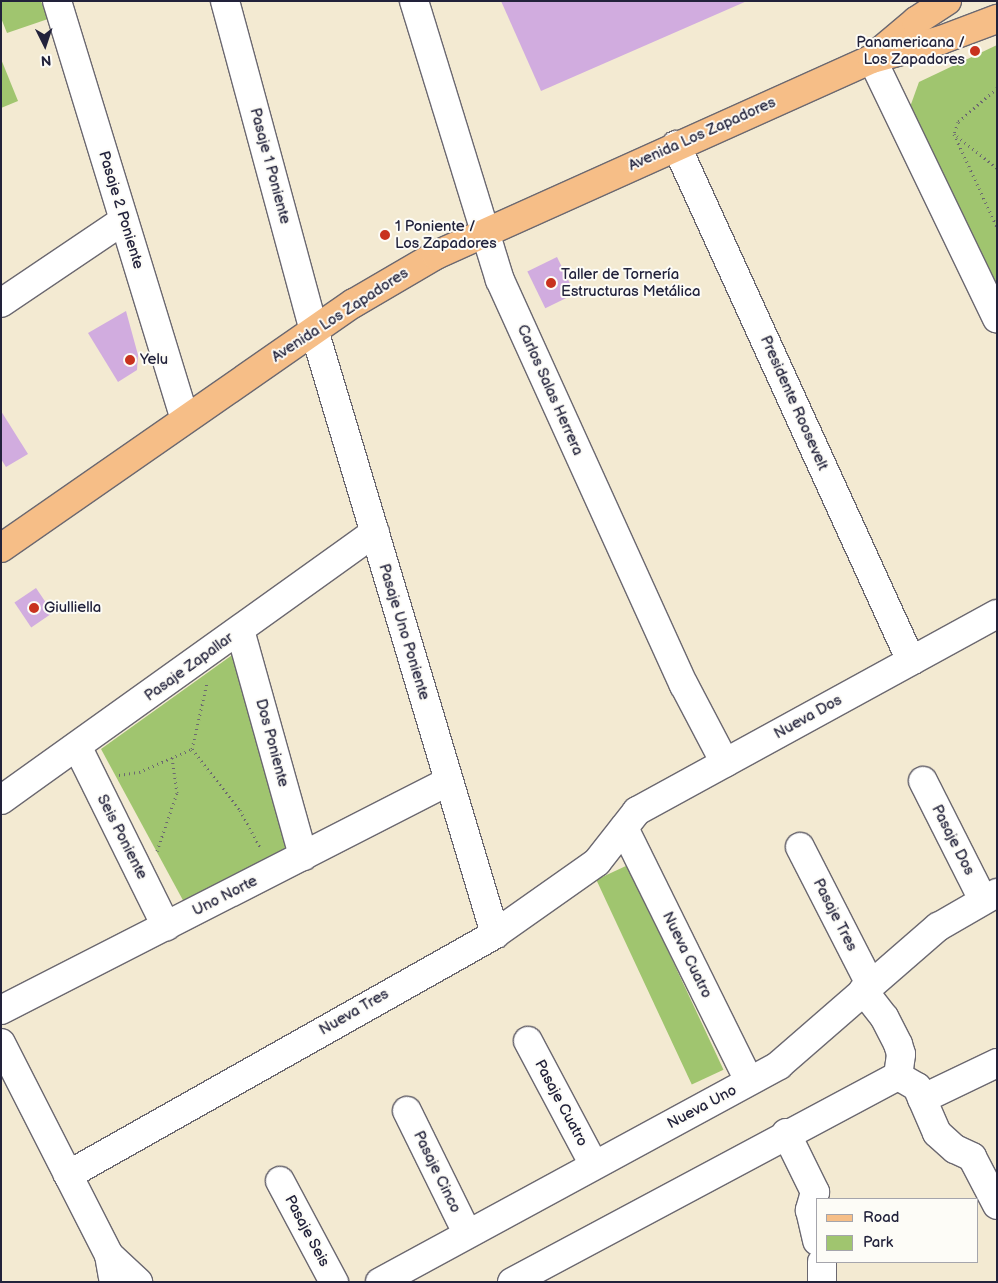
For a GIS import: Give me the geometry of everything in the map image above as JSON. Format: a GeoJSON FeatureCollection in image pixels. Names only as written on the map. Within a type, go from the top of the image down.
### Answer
{"type":"FeatureCollection","features":[{"type":"Feature","properties":{"kind":"main road","name":"Avenida Los Zapadores"},"geometry":{"type":"LineString","coordinates":[[872,58],[916,21],[947,1]]}},
{"type":"Feature","properties":{"kind":"main road","name":"Avenida Los Zapadores"},"geometry":{"type":"LineString","coordinates":[[1,548],[314,330],[397,276],[676,145],[872,58],[942,40],[997,19]]}},
{"type":"Feature","properties":{"kind":"street","name":"Pasaje 1 Poniente"},"geometry":{"type":"LineString","coordinates":[[225,1],[314,330]]}},
{"type":"Feature","properties":{"kind":"street","name":"Carlos Salas Herrera"},"geometry":{"type":"LineString","coordinates":[[414,1],[483,234],[500,280],[680,676],[725,762]]}},
{"type":"Feature","properties":{"kind":"street","name":"Pasaje 2 Poniente"},"geometry":{"type":"LineString","coordinates":[[62,3],[124,220],[185,419]]}},
{"type":"Feature","properties":{"kind":"street"},"geometry":{"type":"LineString","coordinates":[[872,58],[997,319]]}},
{"type":"Feature","properties":{"kind":"street","name":"Presidente Roosevelt"},"geometry":{"type":"LineString","coordinates":[[676,145],[911,661]]}},
{"type":"Feature","properties":{"kind":"street"},"geometry":{"type":"LineString","coordinates":[[1,303],[124,220]]}},
{"type":"Feature","properties":{"kind":"street","name":"Pasaje Uno Poniente"},"geometry":{"type":"LineString","coordinates":[[314,330],[494,934]]}},
{"type":"Feature","properties":{"kind":"street","name":"Pasaje Zapallar"},"geometry":{"type":"LineString","coordinates":[[1,800],[78,748],[375,532]]}},
{"type":"Feature","properties":{"kind":"street","name":"Nueva Dos"},"geometry":{"type":"LineString","coordinates":[[624,828],[637,811],[997,614]]}},
{"type":"Feature","properties":{"kind":"street","name":"Dos Poniente"},"geometry":{"type":"LineString","coordinates":[[240,630],[303,856]]}},
{"type":"Feature","properties":{"kind":"street","name":"Seis Poniente"},"geometry":{"type":"LineString","coordinates":[[78,748],[166,926]]}},
{"type":"Feature","properties":{"kind":"street","name":"Pasaje Dos"},"geometry":{"type":"LineString","coordinates":[[923,781],[990,896]]}},
{"type":"Feature","properties":{"kind":"street","name":"Uno Norte"},"geometry":{"type":"LineString","coordinates":[[1,1010],[449,782]]}},
{"type":"Feature","properties":{"kind":"street","name":"Nueva Tres"},"geometry":{"type":"LineString","coordinates":[[68,1175],[494,934],[597,862],[624,828]]}},
{"type":"Feature","properties":{"kind":"street","name":"Nueva Cuatro"},"geometry":{"type":"LineString","coordinates":[[624,828],[749,1082]]}},
{"type":"Feature","properties":{"kind":"street","name":"Pasaje Tres"},"geometry":{"type":"LineString","coordinates":[[800,847],[866,987],[898,1044],[901,1054],[898,1076]]}},
{"type":"Feature","properties":{"kind":"street","name":"Nueva Uno"},"geometry":{"type":"LineString","coordinates":[[380,1282],[779,1065],[866,987],[938,927],[990,896]]}},
{"type":"Feature","properties":{"kind":"street","name":"Pasaje Cuatro"},"geometry":{"type":"LineString","coordinates":[[528,1041],[594,1165]]}},
{"type":"Feature","properties":{"kind":"street"},"geometry":{"type":"LineString","coordinates":[[1,1043],[109,1255],[114,1282]]}},
{"type":"Feature","properties":{"kind":"street"},"geometry":{"type":"LineString","coordinates":[[922,1098],[997,1063]]}},
{"type":"Feature","properties":{"kind":"street"},"geometry":{"type":"LineString","coordinates":[[512,1282],[786,1133],[898,1076],[917,1087],[937,1133],[955,1149],[972,1157],[997,1205]]}},
{"type":"Feature","properties":{"kind":"street","name":"Pasaje Cinco"},"geometry":{"type":"LineString","coordinates":[[407,1111],[467,1233]]}},
{"type":"Feature","properties":{"kind":"street"},"geometry":{"type":"LineString","coordinates":[[786,1133],[815,1192],[810,1210],[816,1237]]}},
{"type":"Feature","properties":{"kind":"street","name":"Pasaje Seis"},"geometry":{"type":"LineString","coordinates":[[280,1181],[334,1282]]}},
{"type":"Feature","properties":{"kind":"street"},"geometry":{"type":"LineString","coordinates":[[109,1255],[138,1282]]}},
{"type":"Feature","properties":{"kind":"street"},"geometry":{"type":"LineString","coordinates":[[822,1263],[822,1282]]}},
{"type":"Feature","properties":{"kind":"path"},"geometry":{"type":"LineString","coordinates":[[997,88],[958,122],[954,134],[997,227]]}},
{"type":"Feature","properties":{"kind":"path"},"geometry":{"type":"LineString","coordinates":[[954,134],[997,168]]}},
{"type":"Feature","properties":{"kind":"path"},"geometry":{"type":"LineString","coordinates":[[192,749],[215,648]]}},
{"type":"Feature","properties":{"kind":"path"},"geometry":{"type":"LineString","coordinates":[[93,778],[139,772],[192,749]]}},
{"type":"Feature","properties":{"kind":"path"},"geometry":{"type":"LineString","coordinates":[[192,749],[240,810],[274,871]]}},
{"type":"Feature","properties":{"kind":"path"},"geometry":{"type":"LineString","coordinates":[[145,883],[177,793],[172,757]]}},
{"type":"Feature","properties":{"kind":"green space"},"geometry":{"type":"Polygon","coordinates":[[[1,1],[41,1],[48,19],[7,33],[1,18],[1,1]]]}},
{"type":"Feature","properties":{"kind":"green space"},"geometry":{"type":"Polygon","coordinates":[[[997,45],[997,293],[910,107],[919,82],[997,45]]]}},
{"type":"Feature","properties":{"kind":"green space"},"geometry":{"type":"Polygon","coordinates":[[[1,59],[18,101],[1,108],[1,59]]]}},
{"type":"Feature","properties":{"kind":"green space"},"geometry":{"type":"Polygon","coordinates":[[[235,653],[292,850],[185,904],[101,749],[235,653]]]}},
{"type":"Feature","properties":{"kind":"green space"},"geometry":{"type":"Polygon","coordinates":[[[628,865],[724,1070],[692,1085],[596,880],[628,865]]]}},
{"type":"Feature","properties":{"kind":"building"},"geometry":{"type":"Polygon","coordinates":[[[501,1],[747,1],[541,91],[501,1]]]}},
{"type":"Feature","properties":{"kind":"building","name":"Taller de Tornería Estructuras Metálica"},"geometry":{"type":"Polygon","coordinates":[[[557,257],[575,294],[545,308],[527,271],[557,257]]]}},
{"type":"Feature","properties":{"kind":"building"},"geometry":{"type":"Polygon","coordinates":[[[126,311],[138,355],[137,370],[118,382],[88,333],[126,311]]]}},
{"type":"Feature","properties":{"kind":"building"},"geometry":{"type":"Polygon","coordinates":[[[1,411],[28,454],[6,467],[1,459],[1,411]]]}},
{"type":"Feature","properties":{"kind":"building","name":"Giulliella"},"geometry":{"type":"Polygon","coordinates":[[[36,588],[53,613],[31,627],[14,603],[36,588]]]}},
{"type":"Feature","properties":{"kind":"place","name":"Panamericana / Los Zapadores"},"geometry":{"type":"Point","coordinates":[975,51]}},
{"type":"Feature","properties":{"kind":"place","name":"1 Poniente / Los Zapadores"},"geometry":{"type":"Point","coordinates":[385,235]}},
{"type":"Feature","properties":{"kind":"place","name":"Taller de Tornería Estructuras Metálica"},"geometry":{"type":"Point","coordinates":[551,283]}},
{"type":"Feature","properties":{"kind":"place","name":"Yelu"},"geometry":{"type":"Point","coordinates":[130,360]}},
{"type":"Feature","properties":{"kind":"place","name":"Giulliella"},"geometry":{"type":"Point","coordinates":[34,608]}}]}
